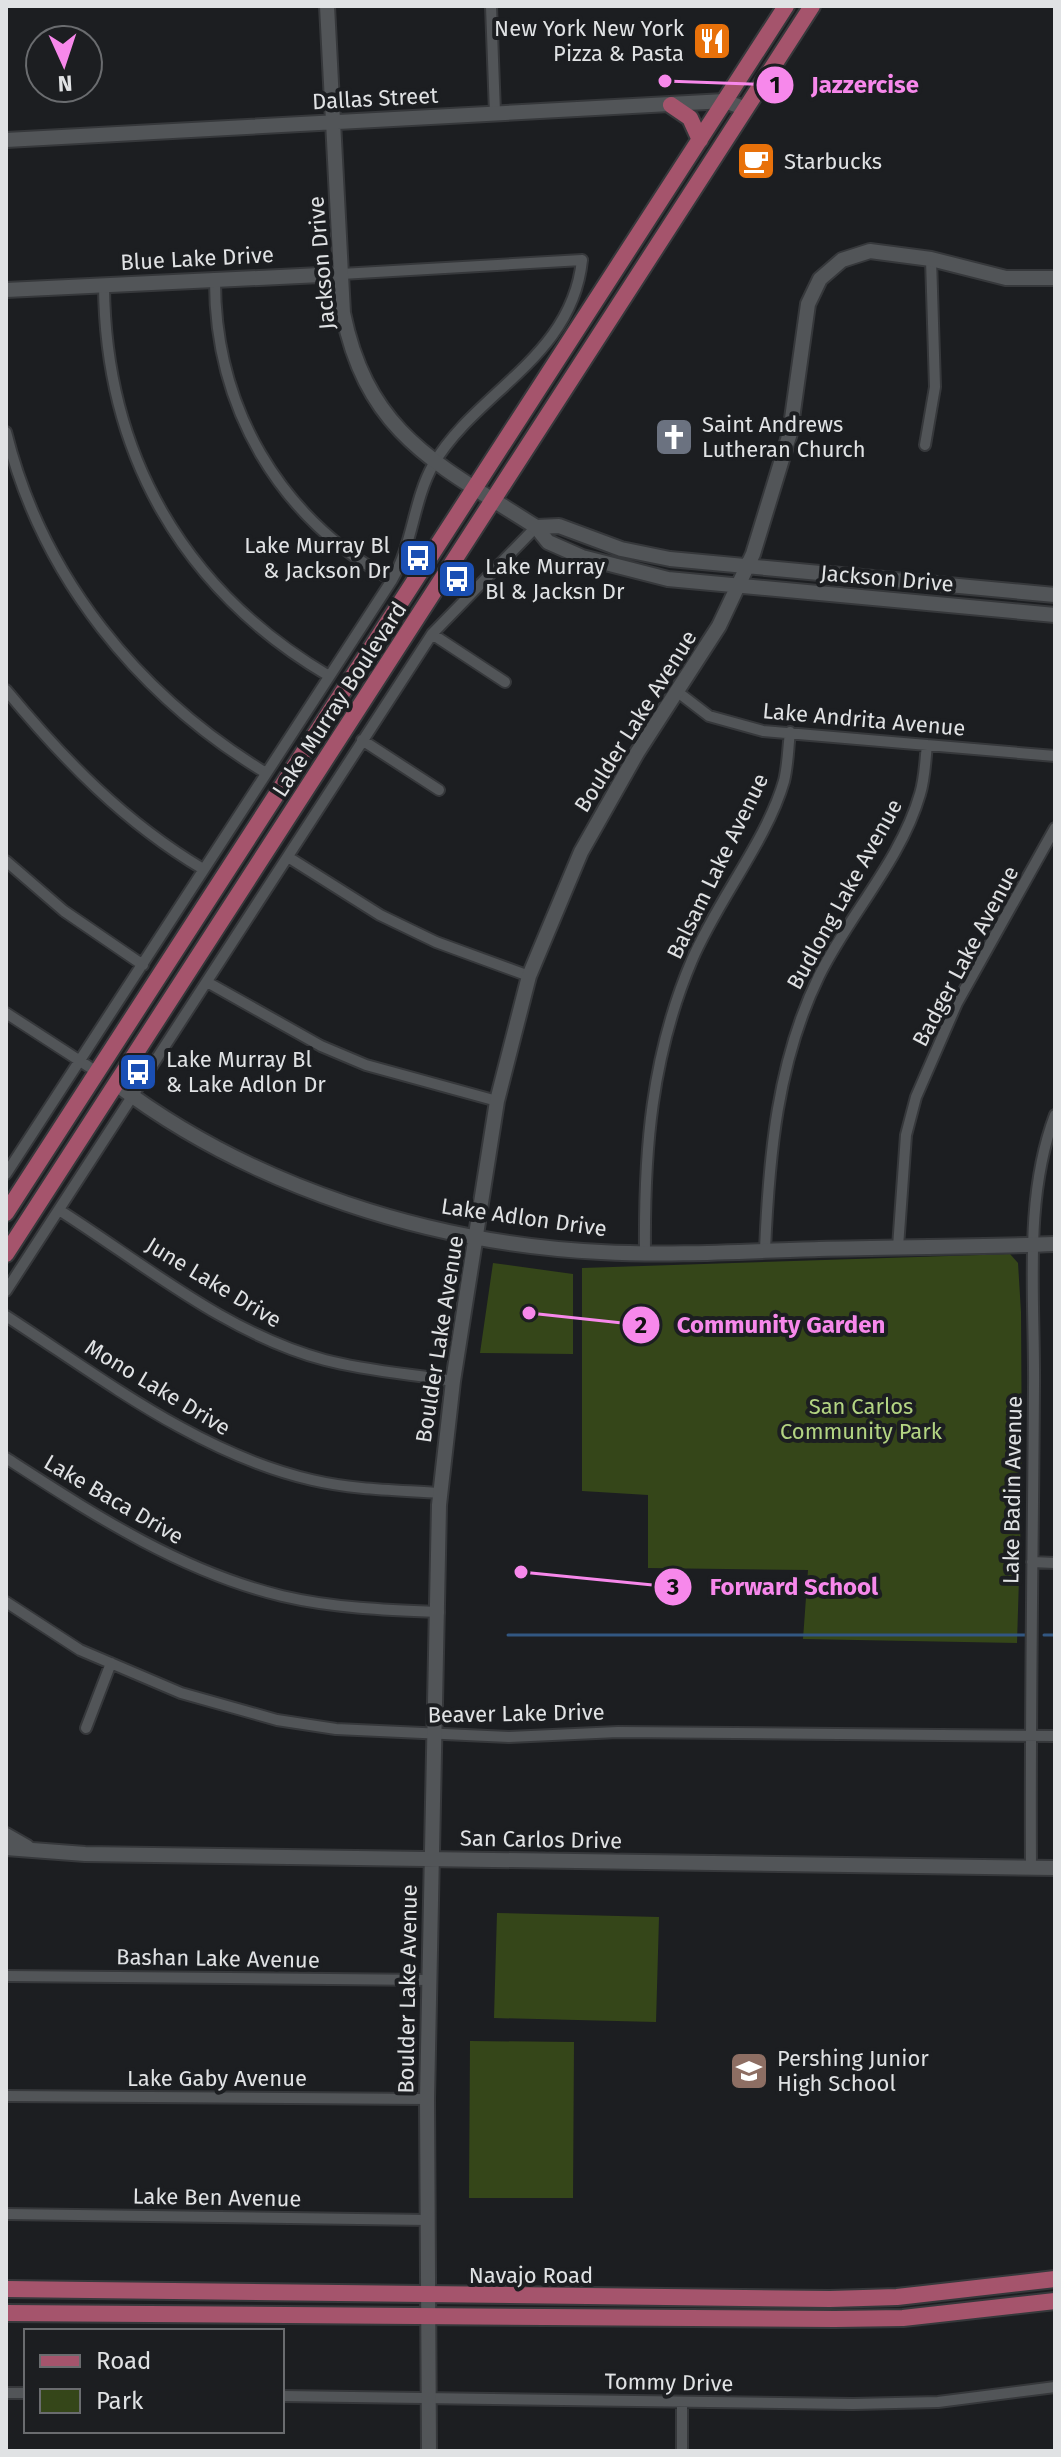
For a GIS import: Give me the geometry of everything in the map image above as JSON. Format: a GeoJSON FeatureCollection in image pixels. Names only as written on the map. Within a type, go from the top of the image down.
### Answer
{"type":"FeatureCollection","features":[{"type":"Feature","properties":{"kind":"main road","name":"Lake Murray Boulevard"},"geometry":{"type":"LineString","coordinates":[[6,1213],[786,6]]}},
{"type":"Feature","properties":{"kind":"main road","name":"Lake Murray Boulevard"},"geometry":{"type":"LineString","coordinates":[[6,1254],[812,6]]}},
{"type":"Feature","properties":{"kind":"main road"},"geometry":{"type":"LineString","coordinates":[[671,105],[690,118],[700,140]]}},
{"type":"Feature","properties":{"kind":"main road"},"geometry":{"type":"LineString","coordinates":[[115,1044],[116,1084]]}},
{"type":"Feature","properties":{"kind":"main road"},"geometry":{"type":"LineString","coordinates":[[97,1072],[98,1111]]}},
{"type":"Feature","properties":{"kind":"main road","name":"Navajo Road"},"geometry":{"type":"LineString","coordinates":[[6,2289],[429,2297],[884,2298],[1055,2279]]}},
{"type":"Feature","properties":{"kind":"main road","name":"Navajo Road"},"geometry":{"type":"LineString","coordinates":[[6,2313],[428,2318],[903,2318],[1055,2301]]}},
{"type":"Feature","properties":{"kind":"street","name":"Jackson Drive"},"geometry":{"type":"LineString","coordinates":[[327,6],[347,334],[364,381],[391,423],[435,462],[536,527],[548,542],[582,557],[668,579],[1055,615]]}},
{"type":"Feature","properties":{"kind":"street"},"geometry":{"type":"LineString","coordinates":[[491,6],[495,113]]}},
{"type":"Feature","properties":{"kind":"street","name":"Dallas Street"},"geometry":{"type":"LineString","coordinates":[[6,140],[725,101],[746,109]]}},
{"type":"Feature","properties":{"kind":"street","name":"Boulder Lake Avenue"},"geometry":{"type":"LineString","coordinates":[[429,2451],[427,2099],[440,1493],[453,1381],[497,1101],[529,976],[581,852],[637,753],[679,693],[737,587],[772,502],[790,433],[808,304],[826,272],[851,256],[880,251],[931,259]]}},
{"type":"Feature","properties":{"kind":"street"},"geometry":{"type":"LineString","coordinates":[[925,445],[935,387],[931,259],[1006,278],[1055,278]]}},
{"type":"Feature","properties":{"kind":"street","name":"Blue Lake Drive"},"geometry":{"type":"LineString","coordinates":[[6,290],[582,260]]}},
{"type":"Feature","properties":{"kind":"street","name":"Lake Murray Boulevard"},"geometry":{"type":"LineString","coordinates":[[6,1174],[392,580],[403,560],[422,491],[435,462],[450,442],[534,360],[579,289],[582,260]]}},
{"type":"Feature","properties":{"kind":"street"},"geometry":{"type":"LineString","coordinates":[[215,278],[216,321],[223,364],[244,425],[265,463],[290,499],[321,530],[355,558],[392,580]]}},
{"type":"Feature","properties":{"kind":"street"},"geometry":{"type":"LineString","coordinates":[[104,285],[108,352],[121,418],[139,469],[164,517],[209,579],[245,616],[285,649],[329,676]]}},
{"type":"Feature","properties":{"kind":"street"},"geometry":{"type":"LineString","coordinates":[[6,432],[39,526],[67,578],[98,625],[175,707],[219,742],[266,773]]}},
{"type":"Feature","properties":{"kind":"street","name":"Jackson Drive"},"geometry":{"type":"LineString","coordinates":[[536,527],[559,526],[635,553],[746,567],[1055,595]]}},
{"type":"Feature","properties":{"kind":"street","name":"Lake Murray Boulevard"},"geometry":{"type":"LineString","coordinates":[[6,1291],[432,634],[536,527]]}},
{"type":"Feature","properties":{"kind":"street"},"geometry":{"type":"LineString","coordinates":[[432,634],[505,682]]}},
{"type":"Feature","properties":{"kind":"street"},"geometry":{"type":"LineString","coordinates":[[6,690],[43,737],[87,781],[135,822],[203,869]]}},
{"type":"Feature","properties":{"kind":"street","name":"Lake Andrita Avenue"},"geometry":{"type":"LineString","coordinates":[[679,693],[698,710],[721,722],[790,732],[1055,756]]}},
{"type":"Feature","properties":{"kind":"street","name":"Balsam Lake Avenue"},"geometry":{"type":"LineString","coordinates":[[645,1253],[646,1138],[670,1022],[691,961],[768,818],[784,780],[790,732]]}},
{"type":"Feature","properties":{"kind":"street"},"geometry":{"type":"LineString","coordinates":[[362,740],[439,790]]}},
{"type":"Feature","properties":{"kind":"street","name":"Budlong Lake Avenue"},"geometry":{"type":"LineString","coordinates":[[765,1250],[770,1142],[789,1059],[820,974],[907,827],[923,783],[927,745]]}},
{"type":"Feature","properties":{"kind":"street","name":"Badger Lake Avenue"},"geometry":{"type":"LineString","coordinates":[[898,1247],[905,1147],[916,1097],[957,1003],[1055,828]]}},
{"type":"Feature","properties":{"kind":"street"},"geometry":{"type":"LineString","coordinates":[[288,857],[380,915],[436,942],[529,976]]}},
{"type":"Feature","properties":{"kind":"street"},"geometry":{"type":"LineString","coordinates":[[6,861],[64,911],[143,965]]}},
{"type":"Feature","properties":{"kind":"street"},"geometry":{"type":"LineString","coordinates":[[207,982],[321,1046],[366,1065],[497,1101]]}},
{"type":"Feature","properties":{"kind":"street"},"geometry":{"type":"LineString","coordinates":[[6,1013],[97,1072]]}},
{"type":"Feature","properties":{"kind":"street","name":"Lake Adlon Drive"},"geometry":{"type":"LineString","coordinates":[[116,1084],[133,1097],[240,1158],[301,1185],[387,1215],[477,1236],[557,1249],[645,1253],[1055,1244]]}},
{"type":"Feature","properties":{"kind":"street","name":"Lake Badin Avenue"},"geometry":{"type":"LineString","coordinates":[[1031,1867],[1034,1245],[1040,1166],[1055,1115]]}},
{"type":"Feature","properties":{"kind":"street"},"geometry":{"type":"LineString","coordinates":[[6,1151],[16,1158]]}},
{"type":"Feature","properties":{"kind":"street","name":"June Lake Drive"},"geometry":{"type":"LineString","coordinates":[[59,1210],[222,1316],[267,1340],[349,1366],[453,1381]]}},
{"type":"Feature","properties":{"kind":"street","name":"Mono Lake Drive"},"geometry":{"type":"LineString","coordinates":[[6,1316],[177,1426],[237,1456],[310,1480],[351,1488],[440,1493]]}},
{"type":"Feature","properties":{"kind":"street","name":"Lake Baca Drive"},"geometry":{"type":"LineString","coordinates":[[6,1458],[130,1536],[219,1578],[306,1601],[439,1612]]}},
{"type":"Feature","properties":{"kind":"street"},"geometry":{"type":"LineString","coordinates":[[1032,1562],[1055,1563]]}},
{"type":"Feature","properties":{"kind":"street","name":"Beaver Lake Drive"},"geometry":{"type":"LineString","coordinates":[[6,1602],[80,1650],[188,1695],[277,1720],[336,1729],[509,1737],[618,1732],[1055,1736]]}},
{"type":"Feature","properties":{"kind":"street"},"geometry":{"type":"LineString","coordinates":[[86,1728],[111,1663]]}},
{"type":"Feature","properties":{"kind":"street","name":"San Carlos Drive"},"geometry":{"type":"LineString","coordinates":[[6,1835],[27,1847]]}},
{"type":"Feature","properties":{"kind":"street","name":"San Carlos Drive"},"geometry":{"type":"LineString","coordinates":[[6,1848],[27,1847],[85,1854],[1055,1868]]}},
{"type":"Feature","properties":{"kind":"street","name":"Bashan Lake Avenue"},"geometry":{"type":"LineString","coordinates":[[6,1976],[430,1980]]}},
{"type":"Feature","properties":{"kind":"street","name":"Lake Gaby Avenue"},"geometry":{"type":"LineString","coordinates":[[6,2096],[427,2099]]}},
{"type":"Feature","properties":{"kind":"street","name":"Lake Ben Avenue"},"geometry":{"type":"LineString","coordinates":[[6,2214],[428,2220]]}},
{"type":"Feature","properties":{"kind":"street","name":"Tommy Drive"},"geometry":{"type":"LineString","coordinates":[[284,2396],[682,2403],[938,2402],[1055,2387]]}},
{"type":"Feature","properties":{"kind":"street"},"geometry":{"type":"LineString","coordinates":[[682,2403],[682,2451]]}},
{"type":"Feature","properties":{"kind":"green space","name":"San Carlos Community Park"},"geometry":{"type":"Polygon","coordinates":[[[1010,1254],[1018,1263],[1021,1312],[1022,1480],[1017,1643],[803,1639],[808,1570],[648,1568],[648,1495],[582,1491],[582,1268],[1010,1254]]]}},
{"type":"Feature","properties":{"kind":"green space"},"geometry":{"type":"Polygon","coordinates":[[[493,1263],[573,1274],[573,1354],[480,1353],[493,1263]]]}},
{"type":"Feature","properties":{"kind":"green space"},"geometry":{"type":"Polygon","coordinates":[[[497,1913],[659,1917],[656,2022],[494,2018],[497,1913]]]}},
{"type":"Feature","properties":{"kind":"green space"},"geometry":{"type":"Polygon","coordinates":[[[470,2041],[574,2042],[573,2198],[469,2198],[470,2041]]]}},
{"type":"Feature","properties":{"kind":"waterway"},"geometry":{"type":"LineString","coordinates":[[508,1635],[1025,1635]]}},
{"type":"Feature","properties":{"kind":"waterway"},"geometry":{"type":"LineString","coordinates":[[1044,1635],[1055,1635]]}},
{"type":"Feature","properties":{"kind":"place","name":"New York New York Pizza & Pasta"},"geometry":{"type":"Point","coordinates":[712,41]}},
{"type":"Feature","properties":{"kind":"place","name":"Jazzercise"},"geometry":{"type":"Point","coordinates":[665,81]}},
{"type":"Feature","properties":{"kind":"place","name":"Starbucks"},"geometry":{"type":"Point","coordinates":[756,161]}},
{"type":"Feature","properties":{"kind":"place","name":"Saint Andrews Lutheran Church"},"geometry":{"type":"Point","coordinates":[674,437]}},
{"type":"Feature","properties":{"kind":"place","name":"Lake Murray Bl & Jackson Dr"},"geometry":{"type":"Point","coordinates":[418,558]}},
{"type":"Feature","properties":{"kind":"place","name":"Lake Murray Bl & Jacksn Dr"},"geometry":{"type":"Point","coordinates":[457,579]}},
{"type":"Feature","properties":{"kind":"place","name":"Lake Murray Bl & Lake Adlon Dr"},"geometry":{"type":"Point","coordinates":[138,1072]}},
{"type":"Feature","properties":{"kind":"place","name":"Community Garden"},"geometry":{"type":"Point","coordinates":[529,1313]}},
{"type":"Feature","properties":{"kind":"place","name":"Forward School"},"geometry":{"type":"Point","coordinates":[521,1572]}},
{"type":"Feature","properties":{"kind":"place","name":"Pershing Junior High School"},"geometry":{"type":"Point","coordinates":[749,2071]}}]}
